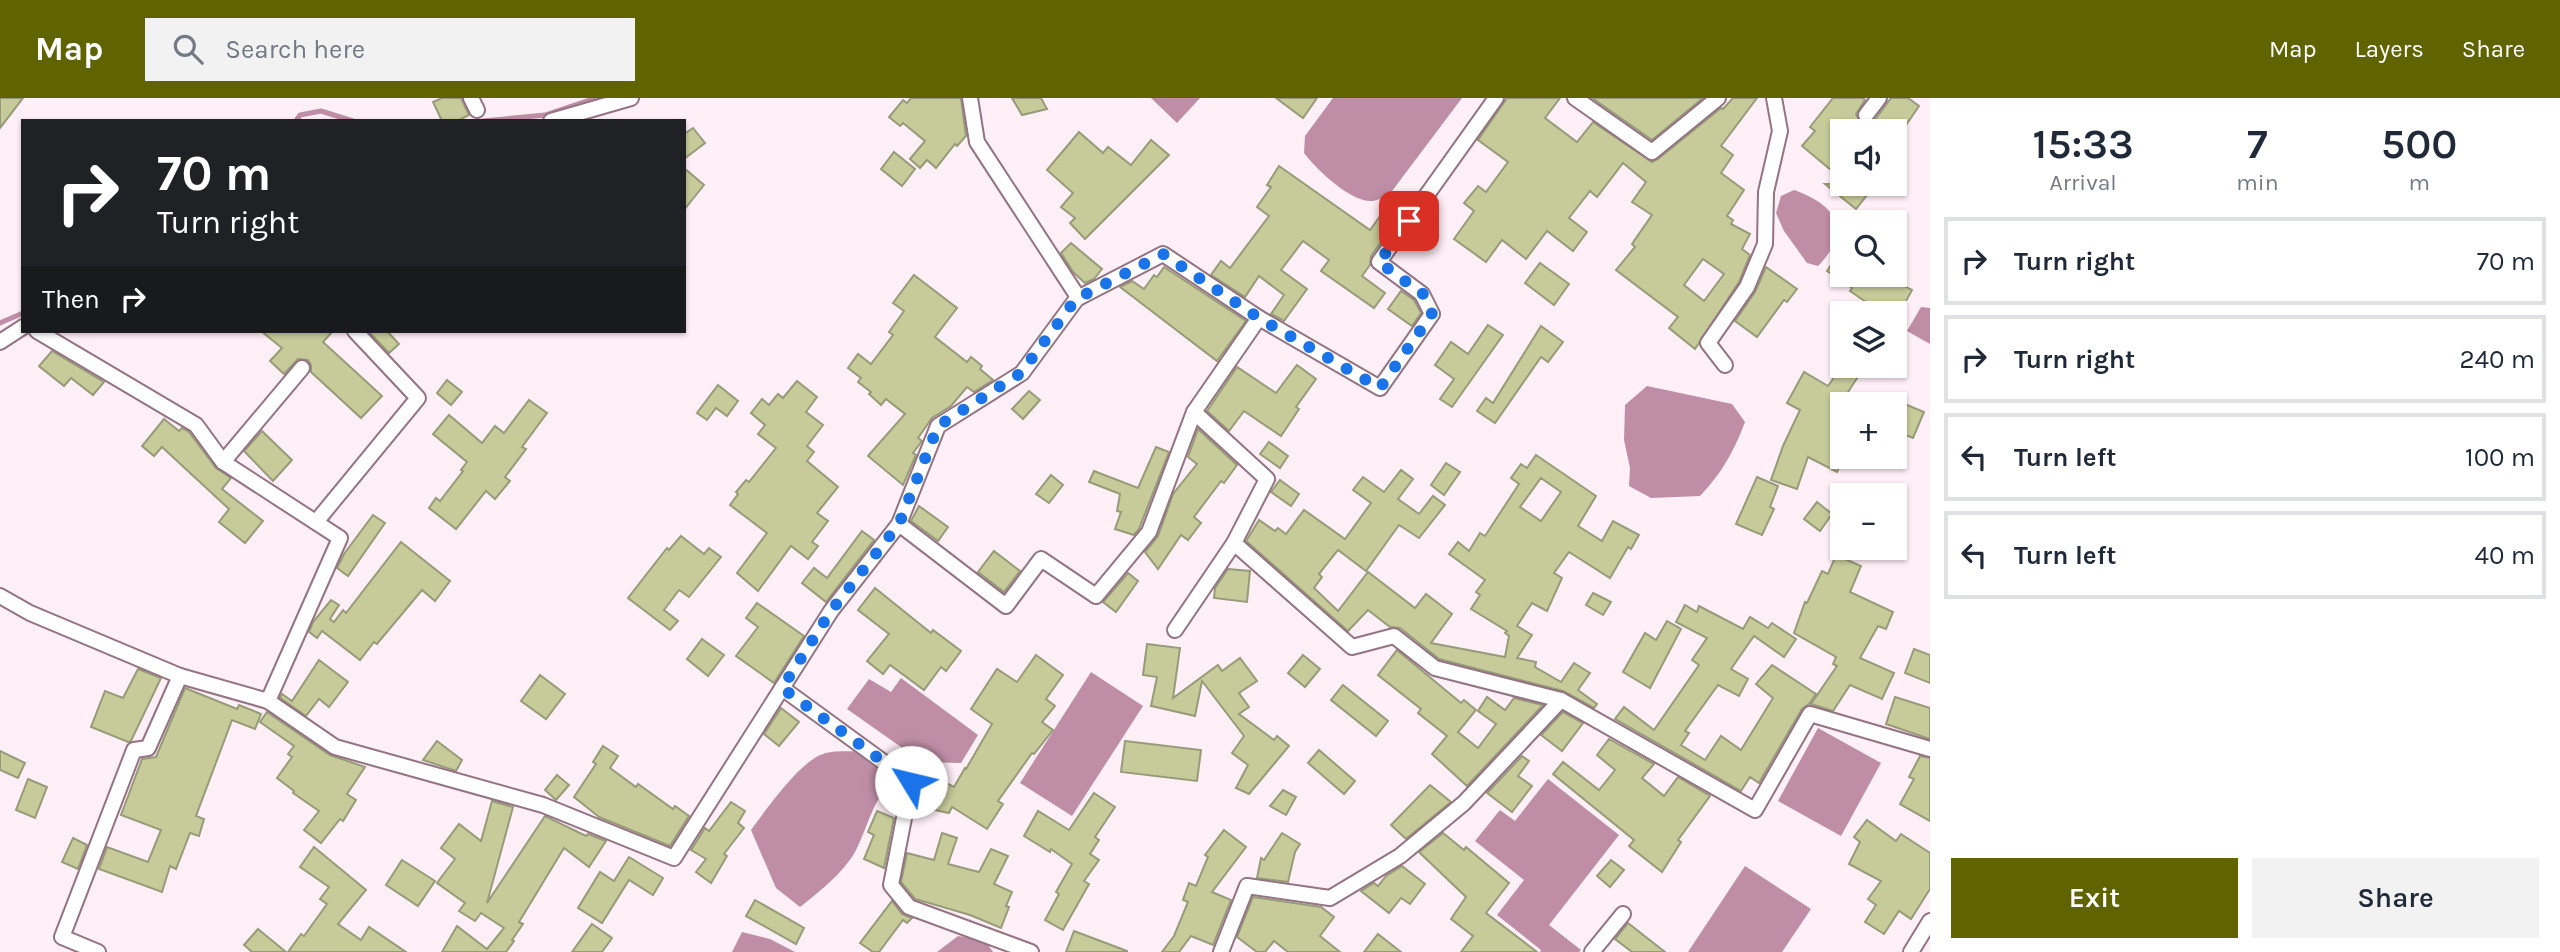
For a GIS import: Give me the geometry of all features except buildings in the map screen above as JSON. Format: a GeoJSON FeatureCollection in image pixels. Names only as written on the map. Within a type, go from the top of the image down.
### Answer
{"type":"FeatureCollection","features":[{"type":"Feature","properties":{"kind":"street"},"geometry":{"type":"LineString","coordinates":[[558,119],[631,98]]}},
{"type":"Feature","properties":{"kind":"street"},"geometry":{"type":"LineString","coordinates":[[970,98],[977,142],[1076,299]]}},
{"type":"Feature","properties":{"kind":"street"},"geometry":{"type":"LineString","coordinates":[[0,596],[30,613],[180,676],[268,701],[335,747],[542,805],[674,858],[831,611],[899,524],[938,426],[1021,373],[1076,299],[1163,254],[1259,318],[1380,388],[1432,314],[1423,294],[1379,262],[1496,98]]}},
{"type":"Feature","properties":{"kind":"street"},"geometry":{"type":"LineString","coordinates":[[1575,98],[1652,152],[1718,98]]}},
{"type":"Feature","properties":{"kind":"street"},"geometry":{"type":"LineString","coordinates":[[1725,365],[1708,342],[1746,287],[1765,244],[1766,192],[1780,131],[1774,98]]}},
{"type":"Feature","properties":{"kind":"street"},"geometry":{"type":"LineString","coordinates":[[1866,115],[1879,98]]}},
{"type":"Feature","properties":{"kind":"street"},"geometry":{"type":"LineString","coordinates":[[899,524],[1006,606],[1041,559],[1096,596],[1149,532],[1194,412],[1259,318]]}},
{"type":"Feature","properties":{"kind":"street"},"geometry":{"type":"LineString","coordinates":[[0,342],[21,328]]}},
{"type":"Feature","properties":{"kind":"street"},"geometry":{"type":"LineString","coordinates":[[40,333],[195,425],[223,462],[341,538],[268,701]]}},
{"type":"Feature","properties":{"kind":"street"},"geometry":{"type":"LineString","coordinates":[[316,522],[418,398],[357,333]]}},
{"type":"Feature","properties":{"kind":"street"},"geometry":{"type":"LineString","coordinates":[[223,462],[302,368]]}},
{"type":"Feature","properties":{"kind":"street"},"geometry":{"type":"LineString","coordinates":[[1175,631],[1234,543],[1267,479],[1194,412]]}},
{"type":"Feature","properties":{"kind":"street"},"geometry":{"type":"LineString","coordinates":[[1234,543],[1352,647],[1394,636],[1435,668],[1561,700],[1755,810],[1810,714],[1930,749]]}},
{"type":"Feature","properties":{"kind":"street"},"geometry":{"type":"LineString","coordinates":[[98,952],[62,937],[134,750],[148,748],[180,676]]}},
{"type":"Feature","properties":{"kind":"street"},"geometry":{"type":"LineString","coordinates":[[782,688],[911,782],[891,885],[909,907],[1031,952]]}},
{"type":"Feature","properties":{"kind":"street"},"geometry":{"type":"LineString","coordinates":[[1221,952],[1247,886],[1330,898],[1400,856],[1464,803],[1561,700]]}},
{"type":"Feature","properties":{"kind":"street"},"geometry":{"type":"LineString","coordinates":[[1592,952],[1623,914]]}},
{"type":"Feature","properties":{"kind":"street"},"geometry":{"type":"LineString","coordinates":[[1911,952],[1925,942],[1930,920]]}},
{"type":"Feature","properties":{"kind":"shaded area"},"geometry":{"type":"Polygon","coordinates":[[[1151,98],[1200,98],[1177,123],[1151,98]]]}},
{"type":"Feature","properties":{"kind":"shaded area"},"geometry":{"type":"Polygon","coordinates":[[[1333,98],[1462,98],[1389,195],[1373,201],[1355,197],[1345,191],[1325,176],[1304,153],[1305,136],[1333,98]]]}},
{"type":"Feature","properties":{"kind":"shaded area"},"geometry":{"type":"Polygon","coordinates":[[[1794,190],[1809,196],[1830,212],[1830,251],[1818,266],[1807,263],[1784,231],[1776,213],[1781,196],[1794,190]]]}},
{"type":"Feature","properties":{"kind":"shaded area"},"geometry":{"type":"Polygon","coordinates":[[[1921,307],[1930,308],[1930,344],[1907,331],[1921,307]]]}},
{"type":"Feature","properties":{"kind":"shaded area"},"geometry":{"type":"Polygon","coordinates":[[[1647,386],[1732,404],[1745,422],[1727,461],[1700,496],[1651,498],[1629,486],[1630,468],[1624,440],[1625,405],[1647,386]]]}},
{"type":"Feature","properties":{"kind":"shaded area"},"geometry":{"type":"Polygon","coordinates":[[[1091,672],[1143,706],[1072,816],[1020,783],[1091,672]]]}},
{"type":"Feature","properties":{"kind":"shaded area"},"geometry":{"type":"Polygon","coordinates":[[[901,678],[978,735],[961,763],[914,762],[901,747],[847,709],[869,679],[891,692],[901,678]]]}},
{"type":"Feature","properties":{"kind":"shaded area"},"geometry":{"type":"Polygon","coordinates":[[[1818,728],[1881,763],[1841,836],[1778,801],[1818,728]]]}},
{"type":"Feature","properties":{"kind":"shaded area"},"geometry":{"type":"Polygon","coordinates":[[[861,751],[894,780],[875,805],[850,860],[830,882],[800,907],[776,888],[751,830],[804,766],[823,754],[861,751]]]}},
{"type":"Feature","properties":{"kind":"shaded area"},"geometry":{"type":"Polygon","coordinates":[[[1548,779],[1619,835],[1549,925],[1581,950],[1579,952],[1540,952],[1541,950],[1497,915],[1524,880],[1475,841],[1500,810],[1515,821],[1548,779]]]}},
{"type":"Feature","properties":{"kind":"shaded area"},"geometry":{"type":"Polygon","coordinates":[[[1745,866],[1811,909],[1782,952],[1688,952],[1745,866]]]}},
{"type":"Feature","properties":{"kind":"shaded area"},"geometry":{"type":"Polygon","coordinates":[[[742,932],[770,939],[795,952],[732,952],[742,932]]]}},
{"type":"Feature","properties":{"kind":"shaded area"},"geometry":{"type":"Polygon","coordinates":[[[958,936],[985,940],[993,952],[937,952],[958,936]]]}},
{"type":"Feature","properties":{"kind":"waterway"},"geometry":{"type":"LineString","coordinates":[[504,119],[545,115],[596,98]]}},
{"type":"Feature","properties":{"kind":"waterway"},"geometry":{"type":"LineString","coordinates":[[297,119],[300,115],[321,111],[347,119]]}},
{"type":"Feature","properties":{"kind":"waterway"},"geometry":{"type":"LineString","coordinates":[[0,323],[21,314]]}},
{"type":"Feature","properties":{"kind":"route"},"geometry":{"type":"LineString","coordinates":[[911,782],[782,688],[831,611],[899,524],[938,426],[1021,373],[1076,299],[1163,254],[1259,318],[1380,388],[1432,314],[1423,294],[1379,262],[1409,221]]}}]}
